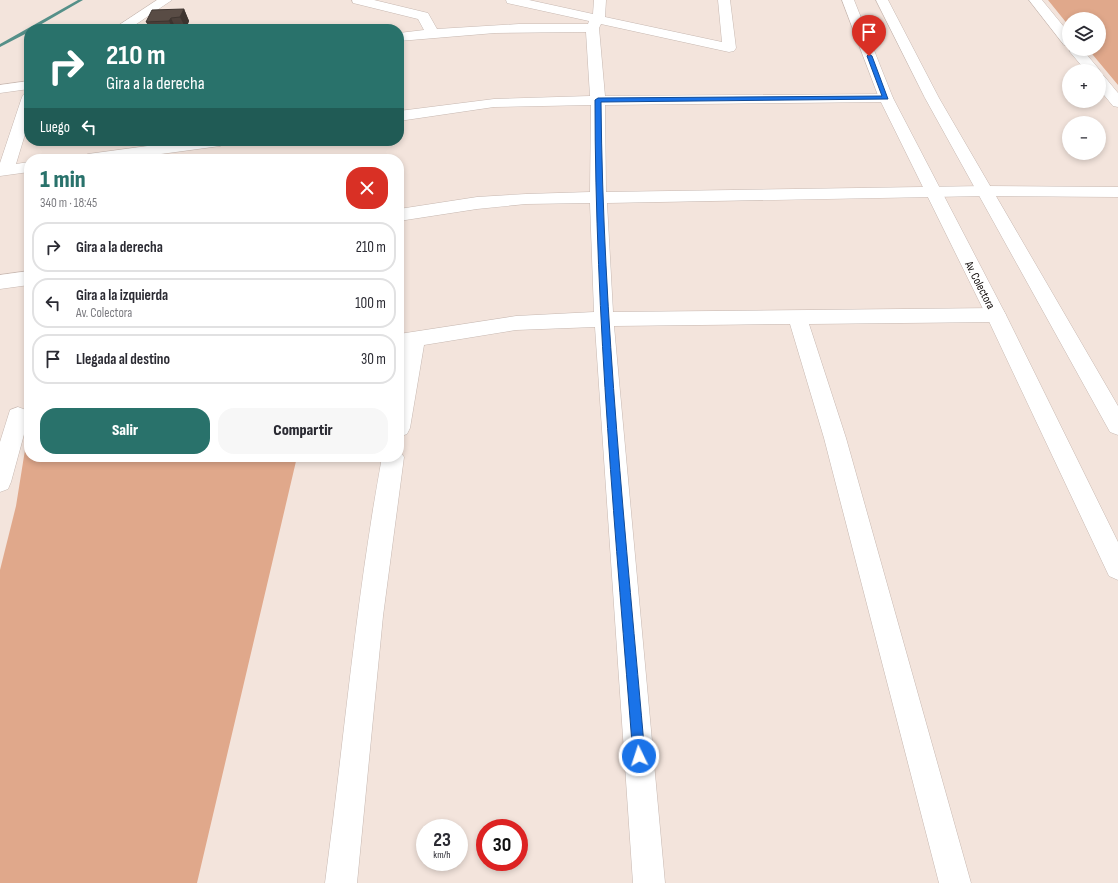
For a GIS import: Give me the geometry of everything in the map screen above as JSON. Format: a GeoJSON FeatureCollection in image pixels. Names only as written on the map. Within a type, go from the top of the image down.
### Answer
{"type":"FeatureCollection","features":[{"type":"Feature","properties":{"kind":"street"},"geometry":{"type":"LineString","coordinates":[[128,24],[166,0]]}},
{"type":"Feature","properties":{"kind":"street"},"geometry":{"type":"LineString","coordinates":[[358,0],[423,16],[432,33]]}},
{"type":"Feature","properties":{"kind":"street"},"geometry":{"type":"LineString","coordinates":[[512,0],[594,23],[729,48],[724,0]]}},
{"type":"Feature","properties":{"kind":"street"},"geometry":{"type":"LineString","coordinates":[[600,0],[594,23],[598,100],[598,197],[604,319],[649,883]]}},
{"type":"Feature","properties":{"kind":"street","name":"Av. Colectora"},"geometry":{"type":"LineString","coordinates":[[848,0],[886,98],[932,192],[996,315],[1118,568]]}},
{"type":"Feature","properties":{"kind":"street"},"geometry":{"type":"LineString","coordinates":[[882,0],[932,98],[1118,426]]}},
{"type":"Feature","properties":{"kind":"street"},"geometry":{"type":"LineString","coordinates":[[1035,0],[1062,33]]}},
{"type":"Feature","properties":{"kind":"street"},"geometry":{"type":"LineString","coordinates":[[404,36],[432,33],[594,23]]}},
{"type":"Feature","properties":{"kind":"street"},"geometry":{"type":"LineString","coordinates":[[1081,56],[1087,64]]}},
{"type":"Feature","properties":{"kind":"street"},"geometry":{"type":"LineString","coordinates":[[0,89],[24,86]]}},
{"type":"Feature","properties":{"kind":"street"},"geometry":{"type":"LineString","coordinates":[[1106,88],[1118,103]]}},
{"type":"Feature","properties":{"kind":"street"},"geometry":{"type":"LineString","coordinates":[[404,115],[494,103],[532,100],[886,98]]}},
{"type":"Feature","properties":{"kind":"street"},"geometry":{"type":"LineString","coordinates":[[24,111],[3,170],[24,168]]}},
{"type":"Feature","properties":{"kind":"street"},"geometry":{"type":"LineString","coordinates":[[125,154],[183,146]]}},
{"type":"Feature","properties":{"kind":"street"},"geometry":{"type":"LineString","coordinates":[[404,214],[477,203],[598,197],[985,191],[1118,192]]}},
{"type":"Feature","properties":{"kind":"street"},"geometry":{"type":"LineString","coordinates":[[0,282],[24,279]]}},
{"type":"Feature","properties":{"kind":"street"},"geometry":{"type":"LineString","coordinates":[[404,373],[407,340],[516,323],[604,319],[996,315]]}},
{"type":"Feature","properties":{"kind":"street"},"geometry":{"type":"LineString","coordinates":[[797,317],[835,438],[955,883]]}},
{"type":"Feature","properties":{"kind":"street"},"geometry":{"type":"LineString","coordinates":[[0,482],[16,416]]}},
{"type":"Feature","properties":{"kind":"street"},"geometry":{"type":"LineString","coordinates":[[340,883],[353,787],[373,578],[393,462]]}},
{"type":"Feature","properties":{"kind":"shaded area"},"geometry":{"type":"Polygon","coordinates":[[[1048,0],[1118,0],[1118,85],[1106,71],[1106,64],[1100,64],[1094,56],[1106,56],[1106,12],[1062,12],[1062,17],[1048,0]]]}},
{"type":"Feature","properties":{"kind":"shaded area"},"geometry":{"type":"Polygon","coordinates":[[[24,456],[24,462],[296,462],[197,883],[0,883],[0,570],[16,506],[24,456]]]}},
{"type":"Feature","properties":{"kind":"building"},"geometry":{"type":"Polygon","coordinates":[[[184,9],[180,17],[171,18],[169,21],[146,22],[152,10],[184,9]]]}},
{"type":"Feature","properties":{"kind":"waterway"},"geometry":{"type":"LineString","coordinates":[[39,24],[81,0]]}},
{"type":"Feature","properties":{"kind":"waterway"},"geometry":{"type":"LineString","coordinates":[[0,46],[24,32]]}},
{"type":"Feature","properties":{"kind":"route"},"geometry":{"type":"LineString","coordinates":[[639,756],[603,305],[598,197],[598,100],[886,98],[869,56]]}}]}
